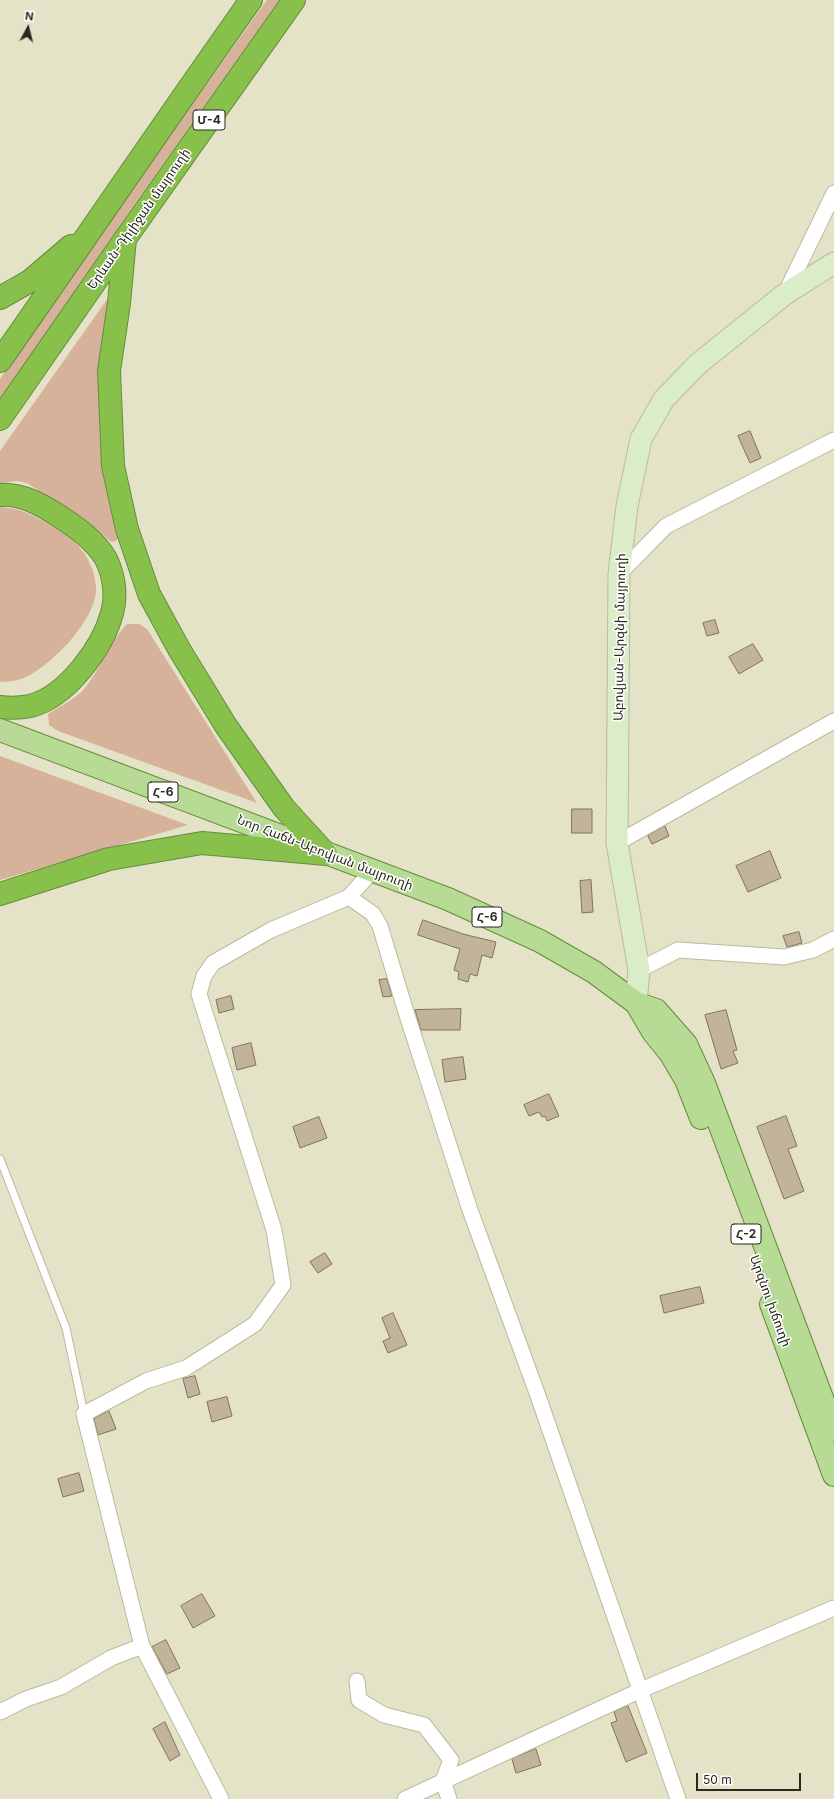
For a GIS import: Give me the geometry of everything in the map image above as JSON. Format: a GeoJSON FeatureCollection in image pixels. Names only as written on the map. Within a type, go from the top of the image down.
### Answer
{"type":"FeatureCollection","features":[{"type":"Feature","properties":{"kind":"highway","name":"Մ-4"},"geometry":{"type":"LineString","coordinates":[[0,361],[96,224],[162,125],[251,0]]}},
{"type":"Feature","properties":{"kind":"highway","name":"Երևան-Դիլիջան մայրուղի"},"geometry":{"type":"LineString","coordinates":[[0,419],[294,0]]}},
{"type":"Feature","properties":{"kind":"highway"},"geometry":{"type":"LineString","coordinates":[[0,298],[30,281],[96,224]]}},
{"type":"Feature","properties":{"kind":"highway"},"geometry":{"type":"LineString","coordinates":[[125,239],[119,303],[109,370],[113,466],[127,529],[149,594],[179,649],[226,726],[284,808],[326,854]]}},
{"type":"Feature","properties":{"kind":"highway"},"geometry":{"type":"LineString","coordinates":[[0,495],[8,494],[42,505],[79,530],[95,544],[106,559],[112,577],[114,593],[112,612],[106,631],[87,661],[71,681],[51,696],[31,706],[10,708],[0,706]]}},
{"type":"Feature","properties":{"kind":"highway"},"geometry":{"type":"LineString","coordinates":[[0,894],[109,859],[202,843],[326,854]]}},
{"type":"Feature","properties":{"kind":"main road","name":"Աբովյան-Արզնի մայրուղի"},"geometry":{"type":"LineString","coordinates":[[636,1003],[639,970],[617,843],[619,574],[627,506],[641,439],[664,399],[698,364],[785,294],[834,263]]}},
{"type":"Feature","properties":{"kind":"main road","name":"Նոր Հաճն-Աբովյան մայրուղի"},"geometry":{"type":"LineString","coordinates":[[0,730],[448,899],[540,941],[594,972],[636,1003]]}},
{"type":"Feature","properties":{"kind":"main road","name":"Հ-2"},"geometry":{"type":"LineString","coordinates":[[636,1003],[656,1010],[686,1044],[704,1083],[834,1430]]}},
{"type":"Feature","properties":{"kind":"main road","name":"Արզնու խճուղի"},"geometry":{"type":"LineString","coordinates":[[636,1003],[653,1032],[670,1053],[686,1080],[739,1215],[834,1475]]}},
{"type":"Feature","properties":{"kind":"street"},"geometry":{"type":"LineString","coordinates":[[785,294],[834,194]]}},
{"type":"Feature","properties":{"kind":"street"},"geometry":{"type":"LineString","coordinates":[[619,574],[666,526],[834,440]]}},
{"type":"Feature","properties":{"kind":"street"},"geometry":{"type":"LineString","coordinates":[[617,843],[834,721]]}},
{"type":"Feature","properties":{"kind":"street"},"geometry":{"type":"LineString","coordinates":[[221,1799],[142,1646],[84,1414],[146,1381],[186,1368],[255,1324],[283,1285],[274,1230],[199,994],[204,976],[213,963],[271,930],[348,897],[372,871]]}},
{"type":"Feature","properties":{"kind":"street"},"geometry":{"type":"LineString","coordinates":[[348,897],[373,914],[380,926],[408,1020],[470,1210],[537,1393],[678,1799]]}},
{"type":"Feature","properties":{"kind":"street"},"geometry":{"type":"LineString","coordinates":[[639,970],[678,950],[784,958],[813,950],[834,939]]}},
{"type":"Feature","properties":{"kind":"street"},"geometry":{"type":"LineString","coordinates":[[405,1799],[641,1690],[834,1608]]}},
{"type":"Feature","properties":{"kind":"street"},"geometry":{"type":"LineString","coordinates":[[0,1712],[26,1699],[61,1687],[111,1658],[142,1646]]}},
{"type":"Feature","properties":{"kind":"street"},"geometry":{"type":"LineString","coordinates":[[357,1681],[359,1700],[384,1715],[424,1725],[451,1760],[443,1781],[449,1799]]}},
{"type":"Feature","properties":{"kind":"lane"},"geometry":{"type":"LineString","coordinates":[[0,1159],[66,1328],[84,1414]]}},
{"type":"Feature","properties":{"kind":"shaded area"},"geometry":{"type":"Polygon","coordinates":[[[267,0],[280,0],[136,202],[0,400],[0,379],[114,214],[267,0]]]}},
{"type":"Feature","properties":{"kind":"shaded area"},"geometry":{"type":"Polygon","coordinates":[[[108,298],[100,374],[119,536],[116,541],[111,542],[98,530],[27,483],[18,481],[0,483],[0,451],[108,298]]]}},
{"type":"Feature","properties":{"kind":"shaded area"},"geometry":{"type":"Polygon","coordinates":[[[0,507],[14,509],[38,518],[68,536],[87,557],[94,575],[96,586],[95,598],[90,612],[81,626],[58,653],[45,665],[19,680],[0,682],[0,507]]]}},
{"type":"Feature","properties":{"kind":"shaded area"},"geometry":{"type":"Polygon","coordinates":[[[127,624],[139,624],[147,629],[257,803],[58,731],[49,725],[48,714],[71,700],[84,689],[115,639],[127,624]]]}},
{"type":"Feature","properties":{"kind":"shaded area"},"geometry":{"type":"Polygon","coordinates":[[[0,756],[188,825],[0,880],[0,756]]]}},
{"type":"Feature","properties":{"kind":"building"},"geometry":{"type":"Polygon","coordinates":[[[750,431],[761,458],[750,463],[738,436],[750,431]]]}},
{"type":"Feature","properties":{"kind":"building"},"geometry":{"type":"Polygon","coordinates":[[[715,620],[719,633],[707,636],[703,623],[715,620]]]}},
{"type":"Feature","properties":{"kind":"building"},"geometry":{"type":"Polygon","coordinates":[[[753,644],[763,660],[739,674],[729,657],[753,644]]]}},
{"type":"Feature","properties":{"kind":"building"},"geometry":{"type":"Polygon","coordinates":[[[572,809],[592,809],[592,833],[572,833],[572,809]]]}},
{"type":"Feature","properties":{"kind":"building"},"geometry":{"type":"Polygon","coordinates":[[[665,826],[669,836],[652,844],[648,836],[665,826]]]}},
{"type":"Feature","properties":{"kind":"building"},"geometry":{"type":"Polygon","coordinates":[[[770,851],[781,878],[748,892],[736,866],[770,851]]]}},
{"type":"Feature","properties":{"kind":"building"},"geometry":{"type":"Polygon","coordinates":[[[591,880],[593,912],[582,913],[580,881],[591,880]]]}},
{"type":"Feature","properties":{"kind":"building"},"geometry":{"type":"Polygon","coordinates":[[[423,920],[463,934],[496,942],[492,958],[482,955],[477,976],[470,974],[468,982],[458,979],[459,972],[454,970],[460,949],[418,935],[423,920]]]}},
{"type":"Feature","properties":{"kind":"building"},"geometry":{"type":"Polygon","coordinates":[[[799,932],[802,943],[787,947],[783,936],[799,932]]]}},
{"type":"Feature","properties":{"kind":"building"},"geometry":{"type":"Polygon","coordinates":[[[387,979],[392,996],[383,997],[379,980],[387,979]]]}},
{"type":"Feature","properties":{"kind":"building"},"geometry":{"type":"Polygon","coordinates":[[[231,996],[234,1009],[219,1013],[216,1000],[231,996]]]}},
{"type":"Feature","properties":{"kind":"building"},"geometry":{"type":"Polygon","coordinates":[[[461,1009],[460,1030],[421,1030],[415,1010],[461,1009]]]}},
{"type":"Feature","properties":{"kind":"building"},"geometry":{"type":"Polygon","coordinates":[[[726,1010],[737,1050],[733,1051],[738,1063],[721,1069],[705,1015],[726,1010]]]}},
{"type":"Feature","properties":{"kind":"building"},"geometry":{"type":"Polygon","coordinates":[[[251,1043],[256,1065],[237,1070],[232,1048],[251,1043]]]}},
{"type":"Feature","properties":{"kind":"building"},"geometry":{"type":"Polygon","coordinates":[[[463,1057],[466,1079],[445,1082],[442,1060],[463,1057]]]}},
{"type":"Feature","properties":{"kind":"building"},"geometry":{"type":"Polygon","coordinates":[[[549,1094],[559,1116],[547,1121],[545,1116],[542,1117],[539,1112],[529,1116],[524,1105],[549,1094]]]}},
{"type":"Feature","properties":{"kind":"building"},"geometry":{"type":"Polygon","coordinates":[[[786,1116],[797,1146],[788,1149],[804,1191],[784,1199],[757,1127],[786,1116]]]}},
{"type":"Feature","properties":{"kind":"building"},"geometry":{"type":"Polygon","coordinates":[[[319,1117],[327,1138],[300,1148],[293,1127],[319,1117]]]}},
{"type":"Feature","properties":{"kind":"building"},"geometry":{"type":"Polygon","coordinates":[[[325,1253],[332,1264],[318,1273],[310,1262],[325,1253]]]}},
{"type":"Feature","properties":{"kind":"building"},"geometry":{"type":"Polygon","coordinates":[[[700,1287],[704,1303],[664,1313],[660,1296],[700,1287]]]}},
{"type":"Feature","properties":{"kind":"building"},"geometry":{"type":"Polygon","coordinates":[[[393,1313],[407,1345],[388,1353],[383,1341],[390,1338],[382,1318],[393,1313]]]}},
{"type":"Feature","properties":{"kind":"building"},"geometry":{"type":"Polygon","coordinates":[[[195,1376],[200,1394],[188,1398],[183,1379],[195,1376]]]}},
{"type":"Feature","properties":{"kind":"building"},"geometry":{"type":"Polygon","coordinates":[[[227,1397],[232,1416],[212,1422],[207,1402],[227,1397]]]}},
{"type":"Feature","properties":{"kind":"building"},"geometry":{"type":"Polygon","coordinates":[[[109,1411],[116,1429],[98,1435],[94,1419],[109,1411]]]}},
{"type":"Feature","properties":{"kind":"building"},"geometry":{"type":"Polygon","coordinates":[[[79,1473],[84,1491],[63,1497],[58,1479],[79,1473]]]}},
{"type":"Feature","properties":{"kind":"building"},"geometry":{"type":"Polygon","coordinates":[[[202,1594],[215,1616],[193,1628],[181,1606],[202,1594]]]}},
{"type":"Feature","properties":{"kind":"building"},"geometry":{"type":"Polygon","coordinates":[[[166,1640],[180,1668],[167,1674],[152,1647],[166,1640]]]}},
{"type":"Feature","properties":{"kind":"building"},"geometry":{"type":"Polygon","coordinates":[[[628,1706],[647,1753],[626,1762],[611,1723],[617,1721],[614,1712],[628,1706]]]}},
{"type":"Feature","properties":{"kind":"building"},"geometry":{"type":"Polygon","coordinates":[[[165,1722],[180,1755],[170,1761],[153,1729],[165,1722]]]}},
{"type":"Feature","properties":{"kind":"building"},"geometry":{"type":"Polygon","coordinates":[[[536,1749],[541,1765],[516,1773],[512,1759],[536,1749]]]}}]}
